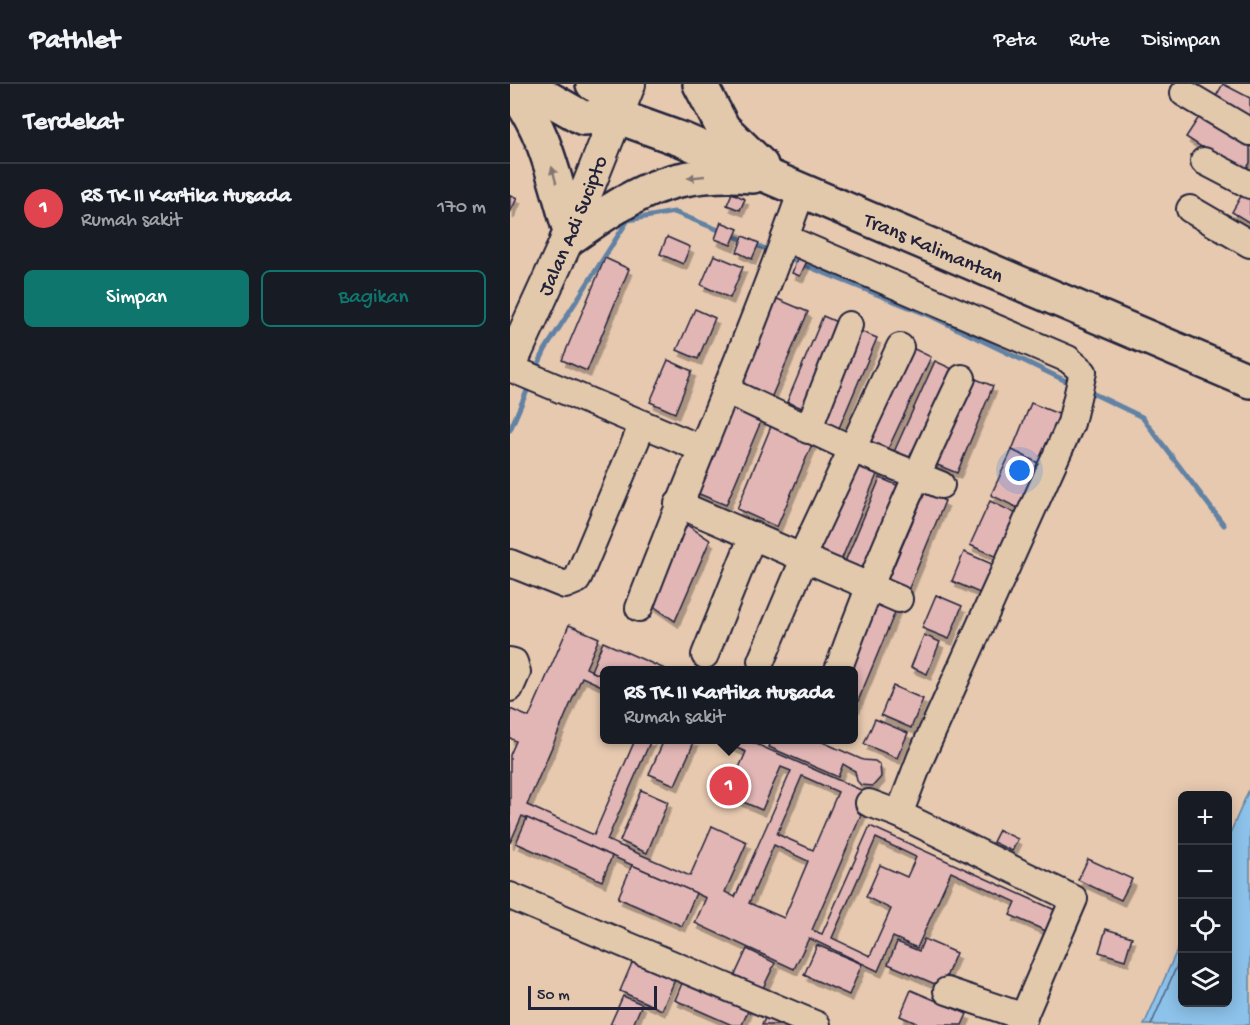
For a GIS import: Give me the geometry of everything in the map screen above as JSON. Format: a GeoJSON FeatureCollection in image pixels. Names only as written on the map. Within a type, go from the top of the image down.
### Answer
{"type":"FeatureCollection","features":[{"type":"Feature","properties":{"kind":"highway"},"geometry":{"type":"LineString","coordinates":[[523,84],[583,118],[616,116],[601,88],[593,84]]}},
{"type":"Feature","properties":{"kind":"highway"},"geometry":{"type":"LineString","coordinates":[[700,84],[723,128],[743,150],[789,184]]}},
{"type":"Feature","properties":{"kind":"highway"},"geometry":{"type":"LineString","coordinates":[[510,86],[528,109],[548,151],[568,236],[624,200],[659,184],[708,176],[789,184]]}},
{"type":"Feature","properties":{"kind":"highway","name":"Trans Kalimantan"},"geometry":{"type":"LineString","coordinates":[[616,116],[683,140],[789,184],[1250,381]]}},
{"type":"Feature","properties":{"kind":"main road","name":"Jalan Adi Sucipto"},"geometry":{"type":"LineString","coordinates":[[510,367],[568,236],[629,84]]}},
{"type":"Feature","properties":{"kind":"street"},"geometry":{"type":"LineString","coordinates":[[1185,93],[1250,132]]}},
{"type":"Feature","properties":{"kind":"street"},"geometry":{"type":"LineString","coordinates":[[1204,161],[1250,185]]}},
{"type":"Feature","properties":{"kind":"street"},"geometry":{"type":"LineString","coordinates":[[639,608],[700,448],[785,238],[789,184]]}},
{"type":"Feature","properties":{"kind":"street"},"geometry":{"type":"LineString","coordinates":[[1190,209],[1250,244]]}},
{"type":"Feature","properties":{"kind":"street"},"geometry":{"type":"LineString","coordinates":[[785,238],[1068,359],[1083,372],[1071,423],[921,757],[898,814]]}},
{"type":"Feature","properties":{"kind":"street"},"geometry":{"type":"LineString","coordinates":[[808,430],[849,324]]}},
{"type":"Feature","properties":{"kind":"street"},"geometry":{"type":"LineString","coordinates":[[760,661],[804,556],[900,348]]}},
{"type":"Feature","properties":{"kind":"street"},"geometry":{"type":"LineString","coordinates":[[510,367],[642,426],[700,448]]}},
{"type":"Feature","properties":{"kind":"street"},"geometry":{"type":"LineString","coordinates":[[839,666],[869,585],[916,475],[962,378]]}},
{"type":"Feature","properties":{"kind":"street"},"geometry":{"type":"LineString","coordinates":[[725,390],[808,430],[941,485]]}},
{"type":"Feature","properties":{"kind":"street"},"geometry":{"type":"LineString","coordinates":[[510,563],[565,585],[577,580],[642,426]]}},
{"type":"Feature","properties":{"kind":"street"},"geometry":{"type":"LineString","coordinates":[[678,504],[804,556],[899,599]]}},
{"type":"Feature","properties":{"kind":"street"},"geometry":{"type":"LineString","coordinates":[[705,655],[753,535]]}},
{"type":"Feature","properties":{"kind":"street"},"geometry":{"type":"LineString","coordinates":[[510,661],[514,662],[517,672],[510,688]]}},
{"type":"Feature","properties":{"kind":"street"},"geometry":{"type":"LineString","coordinates":[[869,803],[898,814],[1074,899],[1022,1021],[947,991]]}},
{"type":"Feature","properties":{"kind":"street"},"geometry":{"type":"LineString","coordinates":[[510,896],[817,1025]]}},
{"type":"Feature","properties":{"kind":"water"},"geometry":{"type":"Polygon","coordinates":[[[1250,787],[1250,1025],[1144,1025],[1178,948],[1178,1007],[1232,1007],[1232,829],[1250,787]]]}},
{"type":"Feature","properties":{"kind":"building"},"geometry":{"type":"Polygon","coordinates":[[[1223,84],[1250,98],[1250,128],[1211,105],[1223,84]]]}},
{"type":"Feature","properties":{"kind":"building"},"geometry":{"type":"Polygon","coordinates":[[[1201,114],[1250,145],[1250,163],[1243,174],[1186,137],[1201,114]]]}},
{"type":"Feature","properties":{"kind":"building"},"geometry":{"type":"Polygon","coordinates":[[[1244,191],[1250,195],[1250,223],[1232,212],[1244,191]]]}},
{"type":"Feature","properties":{"kind":"building"},"geometry":{"type":"Polygon","coordinates":[[[732,193],[745,199],[740,210],[727,205],[732,193]]]}},
{"type":"Feature","properties":{"kind":"building"},"geometry":{"type":"Polygon","coordinates":[[[510,195],[517,198],[510,213],[510,195]]]}},
{"type":"Feature","properties":{"kind":"building"},"geometry":{"type":"Polygon","coordinates":[[[721,222],[738,229],[731,245],[715,239],[721,222]]]}},
{"type":"Feature","properties":{"kind":"building"},"geometry":{"type":"Polygon","coordinates":[[[743,236],[759,243],[752,259],[737,252],[743,236]]]}},
{"type":"Feature","properties":{"kind":"building"},"geometry":{"type":"Polygon","coordinates":[[[667,237],[690,247],[683,264],[660,254],[667,237]]]}},
{"type":"Feature","properties":{"kind":"building"},"geometry":{"type":"Polygon","coordinates":[[[714,255],[743,267],[730,298],[701,285],[714,255]]]}},
{"type":"Feature","properties":{"kind":"building"},"geometry":{"type":"Polygon","coordinates":[[[798,257],[807,261],[800,276],[792,273],[798,257]]]}},
{"type":"Feature","properties":{"kind":"building"},"geometry":{"type":"Polygon","coordinates":[[[605,258],[629,269],[587,371],[562,360],[605,258]]]}},
{"type":"Feature","properties":{"kind":"building"},"geometry":{"type":"Polygon","coordinates":[[[775,298],[808,312],[771,398],[740,384],[775,298]]]}},
{"type":"Feature","properties":{"kind":"building"},"geometry":{"type":"Polygon","coordinates":[[[695,309],[715,318],[698,359],[677,350],[695,309]]]}},
{"type":"Feature","properties":{"kind":"building"},"geometry":{"type":"Polygon","coordinates":[[[823,316],[846,326],[810,411],[787,402],[823,316]]]}},
{"type":"Feature","properties":{"kind":"building"},"geometry":{"type":"Polygon","coordinates":[[[855,329],[877,338],[839,428],[818,419],[855,329]]]}},
{"type":"Feature","properties":{"kind":"building"},"geometry":{"type":"Polygon","coordinates":[[[904,344],[931,357],[887,451],[860,438],[904,344]]]}},
{"type":"Feature","properties":{"kind":"building"},"geometry":{"type":"Polygon","coordinates":[[[668,360],[692,371],[675,413],[650,402],[668,360]]]}},
{"type":"Feature","properties":{"kind":"building"},"geometry":{"type":"Polygon","coordinates":[[[935,361],[959,372],[918,465],[893,454],[935,361]]]}},
{"type":"Feature","properties":{"kind":"building"},"geometry":{"type":"Polygon","coordinates":[[[966,375],[993,386],[957,473],[930,462],[966,375]]]}},
{"type":"Feature","properties":{"kind":"building"},"geometry":{"type":"Polygon","coordinates":[[[1031,403],[1061,415],[1040,464],[1012,450],[1031,403]]]}},
{"type":"Feature","properties":{"kind":"building"},"geometry":{"type":"Polygon","coordinates":[[[728,405],[762,419],[726,505],[692,491],[728,405]]]}},
{"type":"Feature","properties":{"kind":"building"},"geometry":{"type":"Polygon","coordinates":[[[772,424],[813,442],[777,527],[737,509],[772,424]]]}},
{"type":"Feature","properties":{"kind":"building"},"geometry":{"type":"Polygon","coordinates":[[[1012,450],[1040,464],[1020,509],[991,495],[1012,450]]]}},
{"type":"Feature","properties":{"kind":"building"},"geometry":{"type":"Polygon","coordinates":[[[849,459],[878,472],[840,563],[811,550],[849,459]]]}},
{"type":"Feature","properties":{"kind":"building"},"geometry":{"type":"Polygon","coordinates":[[[880,478],[904,488],[866,579],[842,569],[880,478]]]}},
{"type":"Feature","properties":{"kind":"building"},"geometry":{"type":"Polygon","coordinates":[[[925,492],[945,501],[907,593],[886,584],[925,492]]]}},
{"type":"Feature","properties":{"kind":"building"},"geometry":{"type":"Polygon","coordinates":[[[990,501],[1017,514],[997,557],[970,545],[990,501]]]}},
{"type":"Feature","properties":{"kind":"building"},"geometry":{"type":"Polygon","coordinates":[[[681,521],[710,540],[675,621],[649,603],[681,521]]]}},
{"type":"Feature","properties":{"kind":"building"},"geometry":{"type":"Polygon","coordinates":[[[964,552],[994,565],[982,594],[952,581],[964,552]]]}},
{"type":"Feature","properties":{"kind":"building"},"geometry":{"type":"Polygon","coordinates":[[[875,595],[898,605],[858,701],[858,666],[845,666],[875,595]]]}},
{"type":"Feature","properties":{"kind":"building"},"geometry":{"type":"Polygon","coordinates":[[[936,595],[962,606],[949,639],[922,628],[936,595]]]}},
{"type":"Feature","properties":{"kind":"building"},"geometry":{"type":"Polygon","coordinates":[[[569,625],[599,638],[586,668],[600,675],[600,685],[582,677],[527,805],[594,835],[633,744],[649,744],[607,840],[690,876],[712,826],[747,842],[725,892],[735,897],[791,771],[781,767],[762,810],[727,795],[746,752],[727,744],[756,744],[870,794],[812,930],[822,934],[870,826],[1055,910],[1046,931],[1010,915],[1016,902],[951,872],[917,948],[893,937],[878,971],[809,938],[794,969],[695,923],[706,898],[522,816],[510,843],[510,755],[516,741],[510,738],[510,709],[529,717],[569,625]],[[802,776],[777,834],[813,850],[838,792],[802,776]],[[876,838],[832,938],[870,956],[891,909],[866,897],[880,865],[907,877],[916,857],[876,838]],[[774,845],[749,903],[784,918],[808,861],[774,845]]]}},
{"type":"Feature","properties":{"kind":"building"},"geometry":{"type":"Polygon","coordinates":[[[924,635],[940,642],[927,674],[911,667],[924,635]]]}},
{"type":"Feature","properties":{"kind":"building"},"geometry":{"type":"Polygon","coordinates":[[[603,642],[658,666],[600,666],[600,675],[591,671],[603,642]]]}},
{"type":"Feature","properties":{"kind":"building"},"geometry":{"type":"Polygon","coordinates":[[[893,686],[923,699],[911,728],[881,715],[893,686]]]}},
{"type":"Feature","properties":{"kind":"building"},"geometry":{"type":"Polygon","coordinates":[[[875,719],[908,733],[897,758],[864,744],[875,719]]]}},
{"type":"Feature","properties":{"kind":"building"},"geometry":{"type":"Polygon","coordinates":[[[662,744],[693,744],[675,785],[649,774],[662,744]]]}},
{"type":"Feature","properties":{"kind":"building"},"geometry":{"type":"Polygon","coordinates":[[[770,744],[827,744],[863,760],[875,761],[880,765],[881,777],[873,786],[861,785],[857,781],[855,771],[843,764],[838,777],[769,747],[770,744]]]}},
{"type":"Feature","properties":{"kind":"building"},"geometry":{"type":"Polygon","coordinates":[[[641,790],[668,802],[647,853],[620,841],[641,790]]]}},
{"type":"Feature","properties":{"kind":"building"},"geometry":{"type":"Polygon","coordinates":[[[527,818],[612,856],[602,881],[516,843],[527,818]]]}},
{"type":"Feature","properties":{"kind":"building"},"geometry":{"type":"Polygon","coordinates":[[[999,830],[1018,839],[1012,851],[993,842],[999,830]]]}},
{"type":"Feature","properties":{"kind":"building"},"geometry":{"type":"Polygon","coordinates":[[[1088,859],[1132,879],[1121,900],[1078,880],[1088,859]]]}},
{"type":"Feature","properties":{"kind":"building"},"geometry":{"type":"Polygon","coordinates":[[[632,865],[696,893],[682,926],[618,898],[632,865]]]}},
{"type":"Feature","properties":{"kind":"building"},"geometry":{"type":"Polygon","coordinates":[[[1106,929],[1132,937],[1125,960],[1099,952],[1106,929]]]}},
{"type":"Feature","properties":{"kind":"building"},"geometry":{"type":"Polygon","coordinates":[[[924,939],[956,953],[942,987],[888,964],[897,942],[919,951],[924,939]]]}},
{"type":"Feature","properties":{"kind":"building"},"geometry":{"type":"Polygon","coordinates":[[[817,945],[862,964],[849,995],[804,975],[817,945]]]}},
{"type":"Feature","properties":{"kind":"building"},"geometry":{"type":"Polygon","coordinates":[[[747,949],[775,963],[763,988],[735,975],[747,949]]]}},
{"type":"Feature","properties":{"kind":"building"},"geometry":{"type":"Polygon","coordinates":[[[635,956],[677,975],[662,1010],[620,991],[635,956]]]}},
{"type":"Feature","properties":{"kind":"building"},"geometry":{"type":"Polygon","coordinates":[[[685,976],[750,1006],[742,1025],[732,1025],[675,1000],[685,976]]]}},
{"type":"Feature","properties":{"kind":"building"},"geometry":{"type":"Polygon","coordinates":[[[911,990],[967,1014],[962,1025],[921,1025],[900,1016],[911,990]]]}},
{"type":"Feature","properties":{"kind":"building"},"geometry":{"type":"Polygon","coordinates":[[[623,996],[642,1004],[633,1025],[610,1025],[623,996]]]}},
{"type":"Feature","properties":{"kind":"building"},"geometry":{"type":"Polygon","coordinates":[[[768,1011],[798,1025],[762,1025],[768,1011]]]}},
{"type":"Feature","properties":{"kind":"waterway"},"geometry":{"type":"LineString","coordinates":[[538,365],[545,350],[628,220],[674,212],[766,249]]}},
{"type":"Feature","properties":{"kind":"waterway"},"geometry":{"type":"LineString","coordinates":[[792,260],[931,316],[1066,381]]}},
{"type":"Feature","properties":{"kind":"waterway"},"geometry":{"type":"LineString","coordinates":[[510,430],[527,391]]}},
{"type":"Feature","properties":{"kind":"waterway"},"geometry":{"type":"LineString","coordinates":[[1092,393],[1142,417],[1224,525]]}},
{"type":"Feature","properties":{"kind":"place","name":"RS TK II Kartika Husada"},"geometry":{"type":"Point","coordinates":[729,786]}}]}
